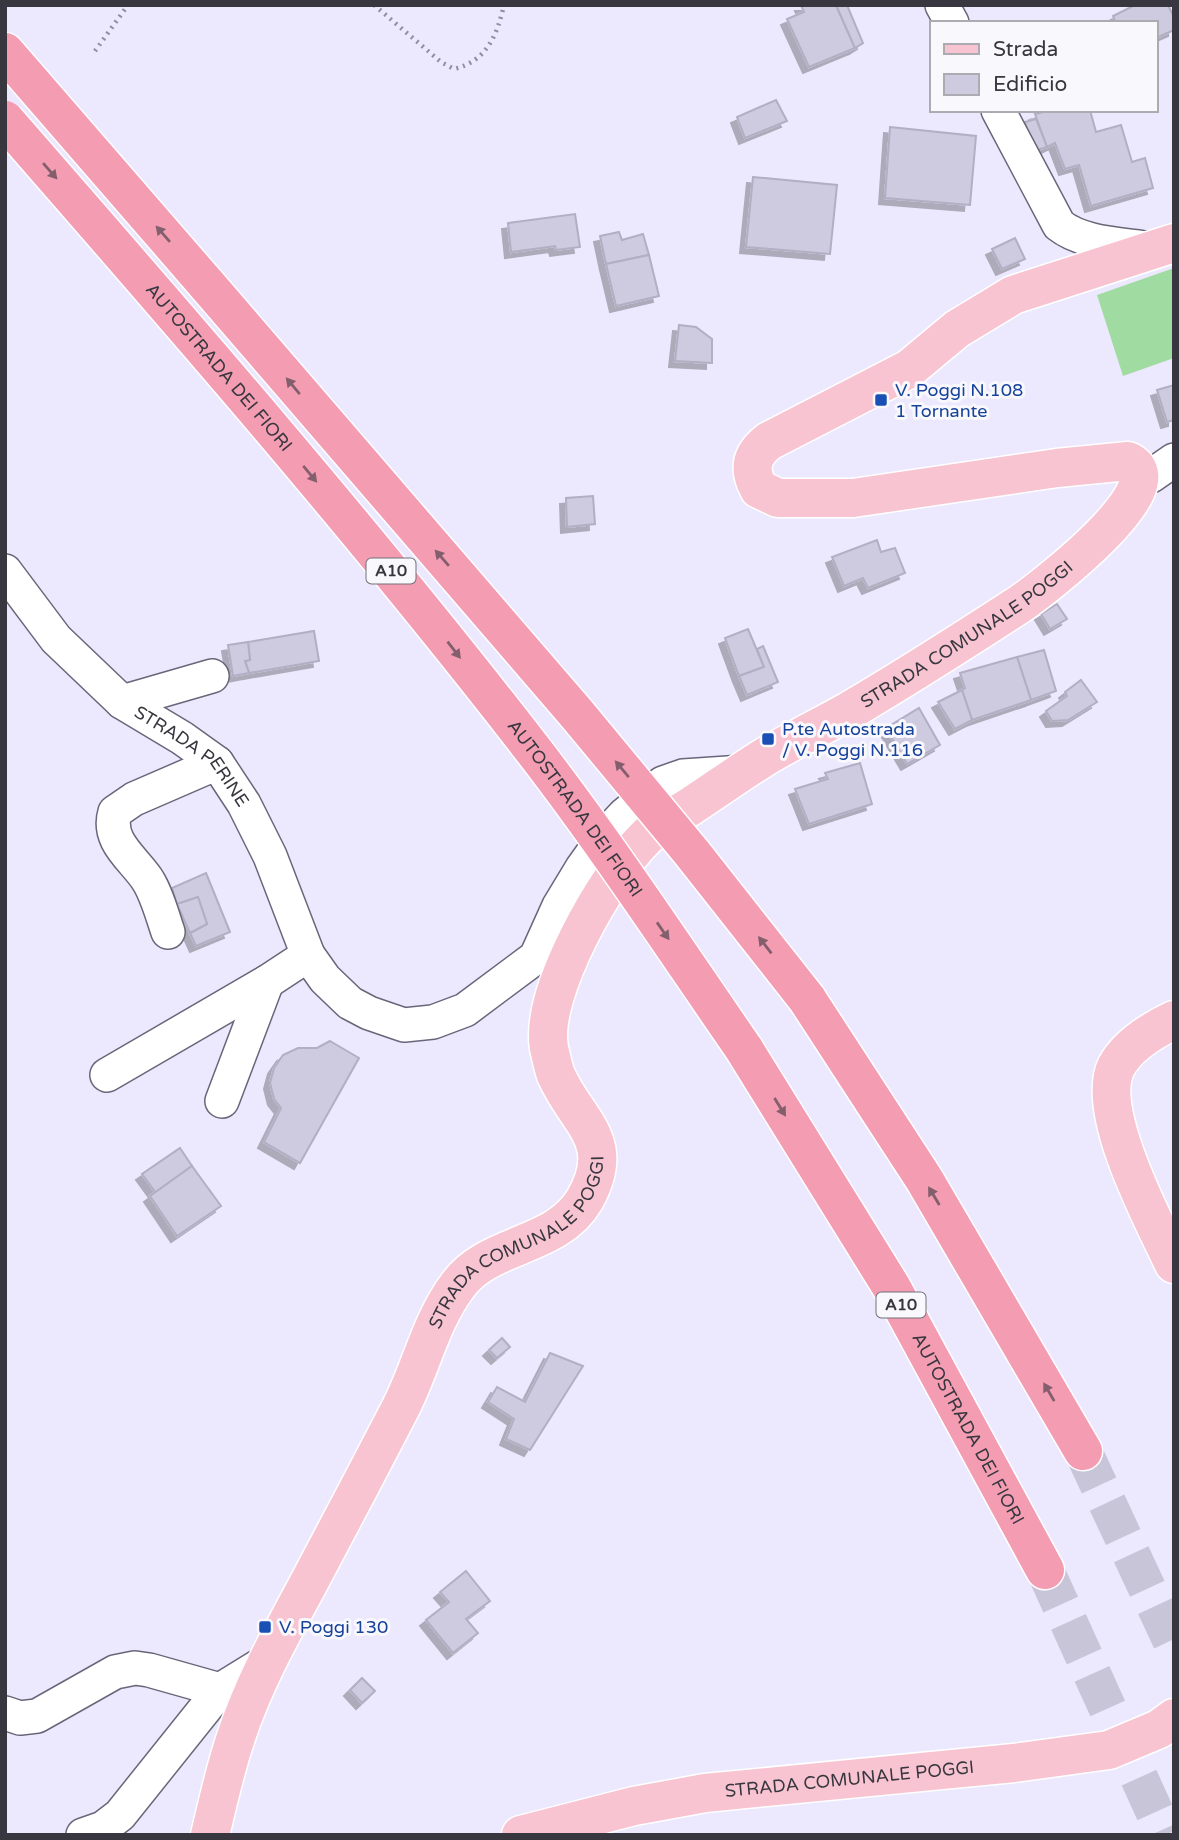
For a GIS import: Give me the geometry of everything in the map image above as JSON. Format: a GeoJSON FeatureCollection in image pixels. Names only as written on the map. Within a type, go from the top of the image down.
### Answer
{"type":"FeatureCollection","features":[{"type":"Feature","properties":{"kind":"highway","name":"A10"},"geometry":{"type":"LineString","coordinates":[[5,52],[585,724],[692,853],[807,999],[924,1179],[1083,1451]]}},
{"type":"Feature","properties":{"kind":"highway","name":"AUTOSTRADA DEI FIORI"},"geometry":{"type":"LineString","coordinates":[[5,120],[176,316],[424,611],[529,745],[640,898],[744,1049],[892,1289],[1045,1570]]}},
{"type":"Feature","properties":{"kind":"main road","name":"STRADA COMUNALE POGGI"},"geometry":{"type":"LineString","coordinates":[[1162,468],[1147,470],[1128,461],[1105,462],[853,498],[789,499],[778,498],[759,489],[751,469],[753,459],[760,448],[769,441],[909,369],[957,329],[1013,295],[1163,246]]}},
{"type":"Feature","properties":{"kind":"main road","name":"STRADA COMUNALE POGGI"},"geometry":{"type":"LineString","coordinates":[[210,1835],[236,1736],[267,1661],[408,1394],[432,1329],[459,1282],[484,1262],[549,1234],[571,1218],[586,1198],[598,1159],[596,1144],[589,1127],[556,1074],[548,1043],[549,1016],[555,995],[596,901],[622,863],[649,833],[743,772],[945,653],[1071,571],[1120,533],[1138,513],[1162,468]]}},
{"type":"Feature","properties":{"kind":"main road"},"geometry":{"type":"LineString","coordinates":[[1174,1020],[1161,1026],[1124,1055],[1115,1069],[1111,1096],[1114,1121],[1132,1170],[1174,1264]]}},
{"type":"Feature","properties":{"kind":"main road","name":"STRADA COMUNALE POGGI"},"geometry":{"type":"LineString","coordinates":[[521,1835],[634,1806],[705,1793],[1014,1763],[1109,1750],[1159,1729],[1174,1718]]}},
{"type":"Feature","properties":{"kind":"street"},"geometry":{"type":"LineString","coordinates":[[942,5],[950,21]]}},
{"type":"Feature","properties":{"kind":"street"},"geometry":{"type":"LineString","coordinates":[[999,112],[1059,225],[1087,238],[1163,246]]}},
{"type":"Feature","properties":{"kind":"street","name":"STRADA PERINE"},"geometry":{"type":"LineString","coordinates":[[5,571],[56,639],[122,702],[182,738],[217,763],[244,804],[270,856],[317,967]]}},
{"type":"Feature","properties":{"kind":"street"},"geometry":{"type":"LineString","coordinates":[[122,702],[212,676]]}},
{"type":"Feature","properties":{"kind":"street"},"geometry":{"type":"LineString","coordinates":[[168,932],[148,880],[129,860],[111,822],[115,811],[123,804],[217,763]]}},
{"type":"Feature","properties":{"kind":"street"},"geometry":{"type":"LineString","coordinates":[[107,1075],[267,982],[317,967],[350,1003],[404,1025],[433,1022],[465,1010],[536,957],[559,906],[582,868],[607,833],[624,815],[663,783],[683,776],[743,772]]}},
{"type":"Feature","properties":{"kind":"street"},"geometry":{"type":"LineString","coordinates":[[222,1101],[267,982]]}},
{"type":"Feature","properties":{"kind":"street"},"geometry":{"type":"LineString","coordinates":[[83,1835],[103,1828],[120,1815],[220,1690],[267,1661]]}},
{"type":"Feature","properties":{"kind":"street"},"geometry":{"type":"LineString","coordinates":[[5,1713],[20,1718],[37,1716],[115,1672],[135,1668],[220,1690]]}},
{"type":"Feature","properties":{"kind":"path"},"geometry":{"type":"LineString","coordinates":[[95,51],[128,5]]}},
{"type":"Feature","properties":{"kind":"path"},"geometry":{"type":"LineString","coordinates":[[374,5],[440,62],[454,69],[466,66],[484,54],[499,27],[504,5]]}},
{"type":"Feature","properties":{"kind":"green space"},"geometry":{"type":"Polygon","coordinates":[[[1174,268],[1174,358],[1123,376],[1097,295],[1174,268]]]}},
{"type":"Feature","properties":{"kind":"building"},"geometry":{"type":"Polygon","coordinates":[[[801,5],[836,5],[855,48],[809,67],[787,19],[804,12],[801,5]]]}},
{"type":"Feature","properties":{"kind":"building"},"geometry":{"type":"Polygon","coordinates":[[[836,5],[847,5],[863,43],[855,48],[836,5]]]}},
{"type":"Feature","properties":{"kind":"building"},"geometry":{"type":"Polygon","coordinates":[[[1135,5],[1168,5],[1174,17],[1174,30],[1158,37],[1158,21],[1115,21],[1113,16],[1135,5]]]}},
{"type":"Feature","properties":{"kind":"building"},"geometry":{"type":"Polygon","coordinates":[[[776,100],[787,121],[745,138],[737,117],[776,100]]]}},
{"type":"Feature","properties":{"kind":"building"},"geometry":{"type":"Polygon","coordinates":[[[1091,112],[1096,132],[1121,125],[1132,162],[1145,158],[1153,188],[1091,206],[1079,165],[1065,169],[1055,143],[1047,147],[1035,114],[1091,112]]]}},
{"type":"Feature","properties":{"kind":"building"},"geometry":{"type":"Polygon","coordinates":[[[1036,119],[1047,147],[1034,151],[1025,122],[1036,119]]]}},
{"type":"Feature","properties":{"kind":"building"},"geometry":{"type":"Polygon","coordinates":[[[890,127],[976,136],[970,205],[885,198],[890,127]]]}},
{"type":"Feature","properties":{"kind":"building"},"geometry":{"type":"Polygon","coordinates":[[[753,177],[837,185],[830,254],[746,247],[753,177]]]}},
{"type":"Feature","properties":{"kind":"building"},"geometry":{"type":"Polygon","coordinates":[[[575,214],[580,247],[556,250],[555,246],[511,252],[508,223],[575,214]]]}},
{"type":"Feature","properties":{"kind":"building"},"geometry":{"type":"Polygon","coordinates":[[[619,232],[622,240],[643,234],[649,255],[606,264],[600,236],[619,232]]]}},
{"type":"Feature","properties":{"kind":"building"},"geometry":{"type":"Polygon","coordinates":[[[1015,238],[1025,259],[1002,269],[992,249],[1015,238]]]}},
{"type":"Feature","properties":{"kind":"building"},"geometry":{"type":"Polygon","coordinates":[[[649,255],[659,296],[616,306],[606,264],[649,255]]]}},
{"type":"Feature","properties":{"kind":"building"},"geometry":{"type":"Polygon","coordinates":[[[679,325],[696,327],[712,339],[712,363],[675,361],[679,325]]]}},
{"type":"Feature","properties":{"kind":"building"},"geometry":{"type":"Polygon","coordinates":[[[1174,385],[1174,420],[1167,422],[1157,390],[1174,385]]]}},
{"type":"Feature","properties":{"kind":"building"},"geometry":{"type":"Polygon","coordinates":[[[593,496],[595,524],[567,527],[566,498],[593,496]]]}},
{"type":"Feature","properties":{"kind":"building"},"geometry":{"type":"Polygon","coordinates":[[[877,540],[881,552],[895,548],[905,573],[868,588],[863,578],[844,586],[832,557],[877,540]]]}},
{"type":"Feature","properties":{"kind":"building"},"geometry":{"type":"Polygon","coordinates":[[[1057,604],[1067,619],[1050,629],[1041,614],[1057,604]]]}},
{"type":"Feature","properties":{"kind":"building"},"geometry":{"type":"Polygon","coordinates":[[[748,629],[764,667],[739,676],[725,638],[748,629]]]}},
{"type":"Feature","properties":{"kind":"building"},"geometry":{"type":"Polygon","coordinates":[[[314,631],[319,661],[249,673],[245,661],[250,660],[248,642],[314,631]]]}},
{"type":"Feature","properties":{"kind":"building"},"geometry":{"type":"Polygon","coordinates":[[[248,642],[250,660],[245,661],[249,673],[233,676],[228,645],[248,642]]]}},
{"type":"Feature","properties":{"kind":"building"},"geometry":{"type":"Polygon","coordinates":[[[763,646],[778,682],[747,695],[739,676],[764,667],[757,649],[763,646]]]}},
{"type":"Feature","properties":{"kind":"building"},"geometry":{"type":"Polygon","coordinates":[[[1044,650],[1056,691],[1031,700],[1017,657],[1044,650]]]}},
{"type":"Feature","properties":{"kind":"building"},"geometry":{"type":"Polygon","coordinates":[[[1017,657],[1031,700],[972,720],[962,690],[965,688],[960,673],[1017,657]]]}},
{"type":"Feature","properties":{"kind":"building"},"geometry":{"type":"Polygon","coordinates":[[[1081,680],[1097,702],[1068,720],[1052,721],[1046,711],[1067,696],[1065,692],[1081,680]]]}},
{"type":"Feature","properties":{"kind":"building"},"geometry":{"type":"Polygon","coordinates":[[[962,690],[972,720],[955,729],[938,702],[962,690]]]}},
{"type":"Feature","properties":{"kind":"building"},"geometry":{"type":"Polygon","coordinates":[[[919,708],[940,745],[907,764],[886,728],[919,708]]]}},
{"type":"Feature","properties":{"kind":"building"},"geometry":{"type":"Polygon","coordinates":[[[860,763],[872,804],[809,824],[795,789],[828,779],[825,773],[860,763]]]}},
{"type":"Feature","properties":{"kind":"building"},"geometry":{"type":"Polygon","coordinates":[[[206,873],[230,932],[196,946],[190,933],[207,924],[198,897],[177,904],[172,888],[206,873]]]}},
{"type":"Feature","properties":{"kind":"building"},"geometry":{"type":"Polygon","coordinates":[[[198,897],[207,924],[190,933],[177,904],[198,897]]]}},
{"type":"Feature","properties":{"kind":"building"},"geometry":{"type":"Polygon","coordinates":[[[330,1041],[359,1058],[300,1163],[264,1142],[281,1108],[274,1099],[270,1083],[274,1068],[283,1055],[298,1048],[317,1048],[330,1041]]]}},
{"type":"Feature","properties":{"kind":"building"},"geometry":{"type":"Polygon","coordinates":[[[180,1148],[192,1166],[156,1193],[142,1174],[180,1148]]]}},
{"type":"Feature","properties":{"kind":"building"},"geometry":{"type":"Polygon","coordinates":[[[192,1166],[221,1206],[177,1236],[150,1196],[192,1166]]]}},
{"type":"Feature","properties":{"kind":"building"},"geometry":{"type":"Polygon","coordinates":[[[502,1338],[510,1347],[497,1358],[489,1350],[502,1338]]]}},
{"type":"Feature","properties":{"kind":"building"},"geometry":{"type":"Polygon","coordinates":[[[550,1353],[583,1366],[530,1450],[506,1439],[514,1419],[488,1402],[497,1387],[525,1402],[550,1353]]]}},
{"type":"Feature","properties":{"kind":"building"},"geometry":{"type":"Polygon","coordinates":[[[466,1571],[490,1601],[466,1619],[478,1633],[453,1653],[426,1620],[449,1602],[440,1592],[466,1571]]]}},
{"type":"Feature","properties":{"kind":"building"},"geometry":{"type":"Polygon","coordinates":[[[362,1678],[375,1691],[362,1703],[350,1690],[362,1678]]]}},
{"type":"Feature","properties":{"kind":"tunnel"},"geometry":{"type":"LineString","coordinates":[[1083,1451],[1174,1646]]}},
{"type":"Feature","properties":{"kind":"tunnel"},"geometry":{"type":"LineString","coordinates":[[1045,1570],[1165,1835]]}},
{"type":"Feature","properties":{"kind":"place","name":"V. Poggi N.108 1 Tornante"},"geometry":{"type":"Point","coordinates":[881,400]}},
{"type":"Feature","properties":{"kind":"place","name":"P.te Autostrada / V. Poggi N.116"},"geometry":{"type":"Point","coordinates":[768,739]}},
{"type":"Feature","properties":{"kind":"place","name":"V. Poggi 130"},"geometry":{"type":"Point","coordinates":[265,1627]}}]}
